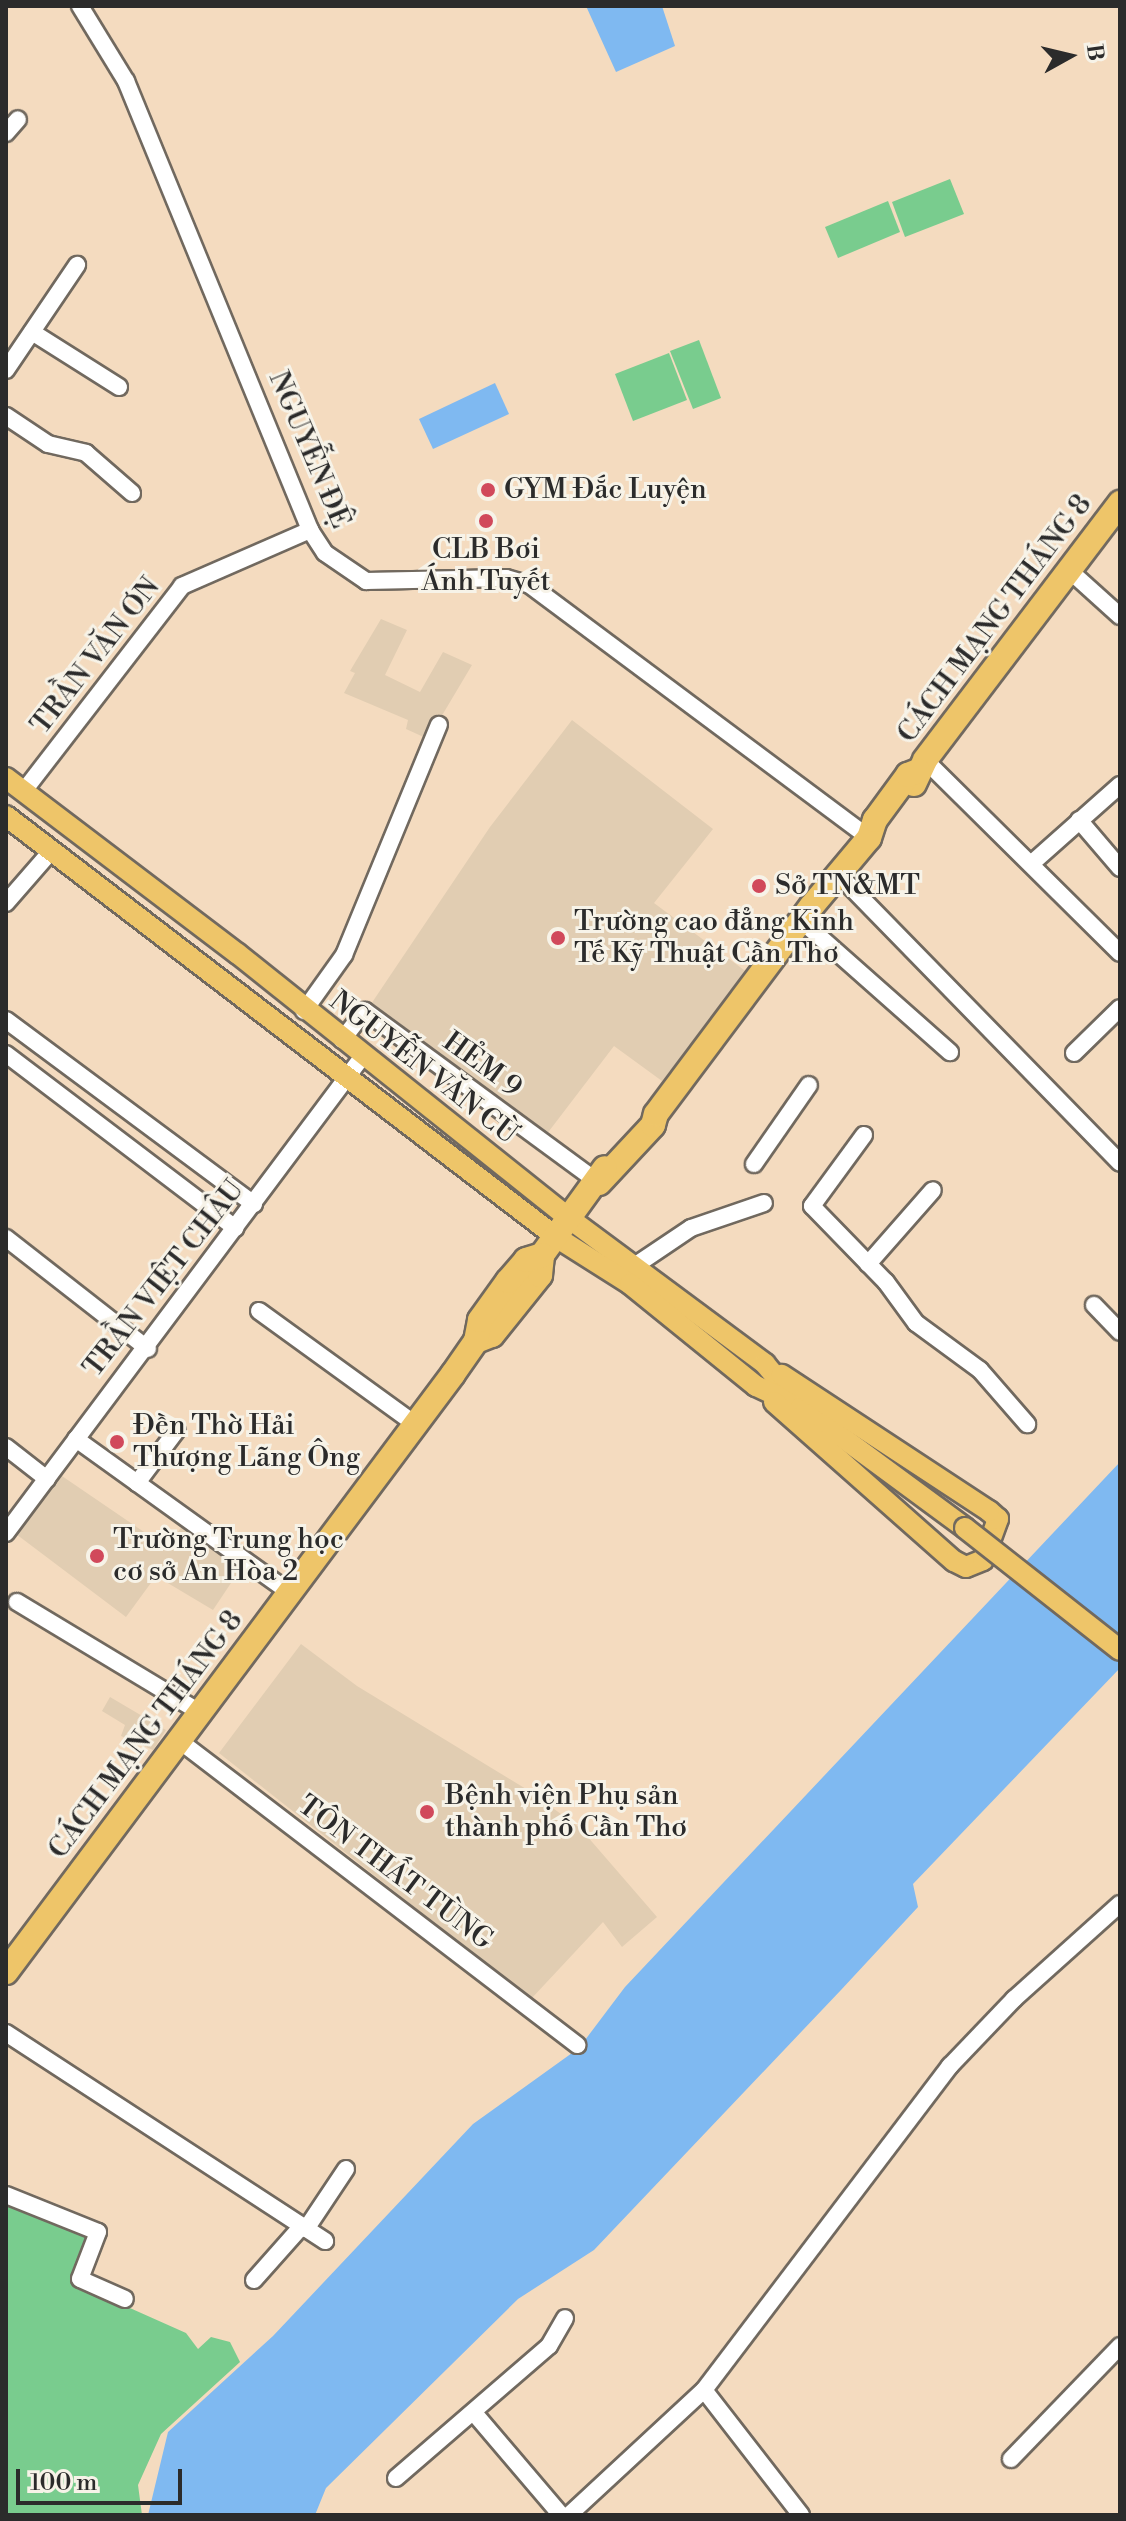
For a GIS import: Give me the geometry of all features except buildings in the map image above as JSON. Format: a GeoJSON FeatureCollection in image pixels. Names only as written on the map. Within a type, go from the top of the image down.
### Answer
{"type":"FeatureCollection","features":[{"type":"Feature","properties":{"kind":"highway","name":"CÁCH MẠNG THÁNG 8"},"geometry":{"type":"LineString","coordinates":[[6,1972],[181,1742],[476,1341],[480,1320],[508,1281],[526,1260],[556,1237],[645,1118],[656,1114],[872,834],[875,820],[908,775],[921,765],[1120,503]]}},
{"type":"Feature","properties":{"kind":"main road","name":"NGUYỄN VĂN CỪ"},"geometry":{"type":"LineString","coordinates":[[6,778],[363,1056],[556,1237],[636,1265],[765,1364],[801,1407]]}},
{"type":"Feature","properties":{"kind":"main road","name":"NGUYỄN VĂN CỪ"},"geometry":{"type":"LineString","coordinates":[[6,816],[556,1237],[630,1284],[756,1386],[801,1407],[965,1528],[1120,1650]]}},
{"type":"Feature","properties":{"kind":"main road"},"geometry":{"type":"LineString","coordinates":[[756,1386],[954,1561],[966,1567],[983,1560],[998,1519],[765,1364]]}},
{"type":"Feature","properties":{"kind":"street","name":"NGUYỄN ĐỆ"},"geometry":{"type":"LineString","coordinates":[[80,6],[126,81],[310,530],[338,566],[366,581],[506,578],[530,585],[872,834]]}},
{"type":"Feature","properties":{"kind":"street"},"geometry":{"type":"LineString","coordinates":[[6,133],[18,119]]}},
{"type":"Feature","properties":{"kind":"street"},"geometry":{"type":"LineString","coordinates":[[6,370],[77,265]]}},
{"type":"Feature","properties":{"kind":"street"},"geometry":{"type":"LineString","coordinates":[[32,332],[119,387]]}},
{"type":"Feature","properties":{"kind":"street"},"geometry":{"type":"LineString","coordinates":[[6,416],[48,444],[86,453],[132,493]]}},
{"type":"Feature","properties":{"kind":"street","name":"TRẦN VĂN ƠN"},"geometry":{"type":"LineString","coordinates":[[23,792],[182,586],[310,530]]}},
{"type":"Feature","properties":{"kind":"street"},"geometry":{"type":"LineString","coordinates":[[1070,571],[1120,616]]}},
{"type":"Feature","properties":{"kind":"street"},"geometry":{"type":"LineString","coordinates":[[304,1011],[344,955],[439,725]]}},
{"type":"Feature","properties":{"kind":"street"},"geometry":{"type":"LineString","coordinates":[[921,765],[1031,864],[1120,953]]}},
{"type":"Feature","properties":{"kind":"street"},"geometry":{"type":"LineString","coordinates":[[1031,864],[1120,785]]}},
{"type":"Feature","properties":{"kind":"street"},"geometry":{"type":"LineString","coordinates":[[1079,820],[1120,868]]}},
{"type":"Feature","properties":{"kind":"street"},"geometry":{"type":"LineString","coordinates":[[6,903],[52,850]]}},
{"type":"Feature","properties":{"kind":"street"},"geometry":{"type":"LineString","coordinates":[[838,876],[1120,1163]]}},
{"type":"Feature","properties":{"kind":"street"},"geometry":{"type":"LineString","coordinates":[[807,918],[950,1052]]}},
{"type":"Feature","properties":{"kind":"street"},"geometry":{"type":"LineString","coordinates":[[1074,1053],[1120,1008]]}},
{"type":"Feature","properties":{"kind":"street","name":"HẺM 9"},"geometry":{"type":"LineString","coordinates":[[342,1040],[365,1011],[599,1183]]}},
{"type":"Feature","properties":{"kind":"street"},"geometry":{"type":"LineString","coordinates":[[6,1020],[254,1204]]}},
{"type":"Feature","properties":{"kind":"street"},"geometry":{"type":"LineString","coordinates":[[6,1054],[235,1228]]}},
{"type":"Feature","properties":{"kind":"street","name":"TRẦN VIỆT CHÂU"},"geometry":{"type":"LineString","coordinates":[[6,1533],[363,1056]]}},
{"type":"Feature","properties":{"kind":"street"},"geometry":{"type":"LineString","coordinates":[[754,1164],[809,1085]]}},
{"type":"Feature","properties":{"kind":"street"},"geometry":{"type":"LineString","coordinates":[[864,1135],[812,1201],[916,1323],[980,1370],[1027,1424]]}},
{"type":"Feature","properties":{"kind":"street"},"geometry":{"type":"LineString","coordinates":[[868,1264],[933,1190]]}},
{"type":"Feature","properties":{"kind":"street"},"geometry":{"type":"LineString","coordinates":[[636,1265],[691,1228],[764,1203]]}},
{"type":"Feature","properties":{"kind":"street"},"geometry":{"type":"LineString","coordinates":[[6,1238],[146,1348]]}},
{"type":"Feature","properties":{"kind":"street"},"geometry":{"type":"LineString","coordinates":[[1094,1305],[1120,1332]]}},
{"type":"Feature","properties":{"kind":"street"},"geometry":{"type":"LineString","coordinates":[[259,1311],[415,1424]]}},
{"type":"Feature","properties":{"kind":"street"},"geometry":{"type":"LineString","coordinates":[[137,1483],[177,1430]]}},
{"type":"Feature","properties":{"kind":"street"},"geometry":{"type":"LineString","coordinates":[[76,1439],[290,1593]]}},
{"type":"Feature","properties":{"kind":"street"},"geometry":{"type":"LineString","coordinates":[[6,1447],[47,1479]]}},
{"type":"Feature","properties":{"kind":"street"},"geometry":{"type":"LineString","coordinates":[[17,1602],[201,1713]]}},
{"type":"Feature","properties":{"kind":"street","name":"TÔN THẤT TÙNG"},"geometry":{"type":"LineString","coordinates":[[181,1742],[577,2045]]}},
{"type":"Feature","properties":{"kind":"street"},"geometry":{"type":"LineString","coordinates":[[569,2515],[704,2390],[950,2066],[1014,1999],[1120,1904]]}},
{"type":"Feature","properties":{"kind":"street"},"geometry":{"type":"LineString","coordinates":[[6,2033],[325,2241]]}},
{"type":"Feature","properties":{"kind":"street"},"geometry":{"type":"LineString","coordinates":[[254,2280],[304,2227],[346,2169]]}},
{"type":"Feature","properties":{"kind":"street"},"geometry":{"type":"LineString","coordinates":[[6,2195],[98,2232],[80,2279],[125,2299]]}},
{"type":"Feature","properties":{"kind":"street"},"geometry":{"type":"LineString","coordinates":[[396,2478],[475,2414],[549,2346],[565,2318]]}},
{"type":"Feature","properties":{"kind":"street"},"geometry":{"type":"LineString","coordinates":[[1011,2459],[1120,2346]]}},
{"type":"Feature","properties":{"kind":"street"},"geometry":{"type":"LineString","coordinates":[[704,2390],[801,2515]]}},
{"type":"Feature","properties":{"kind":"street"},"geometry":{"type":"LineString","coordinates":[[475,2414],[561,2515]]}},
{"type":"Feature","properties":{"kind":"shaded area"},"geometry":{"type":"Polygon","coordinates":[[[381,619],[407,630],[385,675],[420,692],[443,652],[472,665],[428,739],[406,729],[408,720],[344,693],[355,673],[350,671],[381,619]]]}},
{"type":"Feature","properties":{"kind":"shaded area","name":"Trường cao đẳng Kinh Tế Kỹ Thuật Cần Thơ"},"geometry":{"type":"Polygon","coordinates":[[[572,720],[713,829],[654,903],[748,973],[662,1081],[614,1046],[543,1139],[367,1010],[490,827],[572,720]]]}},
{"type":"Feature","properties":{"kind":"shaded area","name":"Trường Trung học cơ sở An Hòa 2"},"geometry":{"type":"Polygon","coordinates":[[[59,1474],[166,1547],[184,1524],[241,1568],[213,1610],[156,1576],[126,1617],[16,1534],[59,1474]]]}},
{"type":"Feature","properties":{"kind":"shaded area","name":"Bệnh viện Phụ sản thành phố Cần Thơ"},"geometry":{"type":"Polygon","coordinates":[[[301,1644],[357,1686],[531,1792],[580,1828],[657,1917],[622,1947],[603,1922],[531,1999],[219,1753],[301,1644]]]}},
{"type":"Feature","properties":{"kind":"shaded area"},"geometry":{"type":"Polygon","coordinates":[[[110,1697],[166,1730],[153,1750],[121,1736],[125,1725],[102,1711],[110,1697]]]}},
{"type":"Feature","properties":{"kind":"green space"},"geometry":{"type":"Polygon","coordinates":[[[950,179],[964,214],[905,237],[892,202],[950,179]]]}},
{"type":"Feature","properties":{"kind":"green space"},"geometry":{"type":"Polygon","coordinates":[[[888,201],[900,232],[838,258],[825,227],[888,201]]]}},
{"type":"Feature","properties":{"kind":"green space"},"geometry":{"type":"Polygon","coordinates":[[[699,340],[721,398],[693,409],[670,351],[699,340]]]}},
{"type":"Feature","properties":{"kind":"green space"},"geometry":{"type":"Polygon","coordinates":[[[669,353],[687,400],[633,421],[615,374],[669,353]]]}},
{"type":"Feature","properties":{"kind":"green space"},"geometry":{"type":"Polygon","coordinates":[[[6,2201],[94,2235],[76,2284],[186,2333],[198,2349],[211,2337],[230,2342],[240,2362],[161,2434],[138,2485],[142,2515],[6,2515],[6,2201]]]}},
{"type":"Feature","properties":{"kind":"water"},"geometry":{"type":"Polygon","coordinates":[[[586,6],[662,6],[675,46],[616,72],[586,6]]]}},
{"type":"Feature","properties":{"kind":"water"},"geometry":{"type":"Polygon","coordinates":[[[495,383],[509,414],[433,449],[419,419],[495,383]]]}},
{"type":"Feature","properties":{"kind":"water"},"geometry":{"type":"Polygon","coordinates":[[[1120,1462],[1120,1668],[913,1884],[918,1907],[594,2250],[518,2299],[326,2488],[315,2515],[148,2515],[168,2432],[273,2336],[473,2124],[579,2048],[625,1987],[1120,1462]]]}},
{"type":"Feature","properties":{"kind":"place","name":"GYM Đắc Luyện"},"geometry":{"type":"Point","coordinates":[488,490]}},
{"type":"Feature","properties":{"kind":"place","name":"CLB Bơi Ánh Tuyết"},"geometry":{"type":"Point","coordinates":[486,521]}},
{"type":"Feature","properties":{"kind":"place","name":"Sở TN&MT"},"geometry":{"type":"Point","coordinates":[759,886]}},
{"type":"Feature","properties":{"kind":"place","name":"Trường cao đẳng Kinh Tế Kỹ Thuật Cần Thơ"},"geometry":{"type":"Point","coordinates":[558,938]}},
{"type":"Feature","properties":{"kind":"place","name":"Đền Thờ Hải Thượng Lãng Ông"},"geometry":{"type":"Point","coordinates":[117,1442]}},
{"type":"Feature","properties":{"kind":"place","name":"Trường Trung học cơ sở An Hòa 2"},"geometry":{"type":"Point","coordinates":[97,1556]}},
{"type":"Feature","properties":{"kind":"place","name":"Bệnh viện Phụ sản thành phố Cần Thơ"},"geometry":{"type":"Point","coordinates":[427,1812]}}]}
